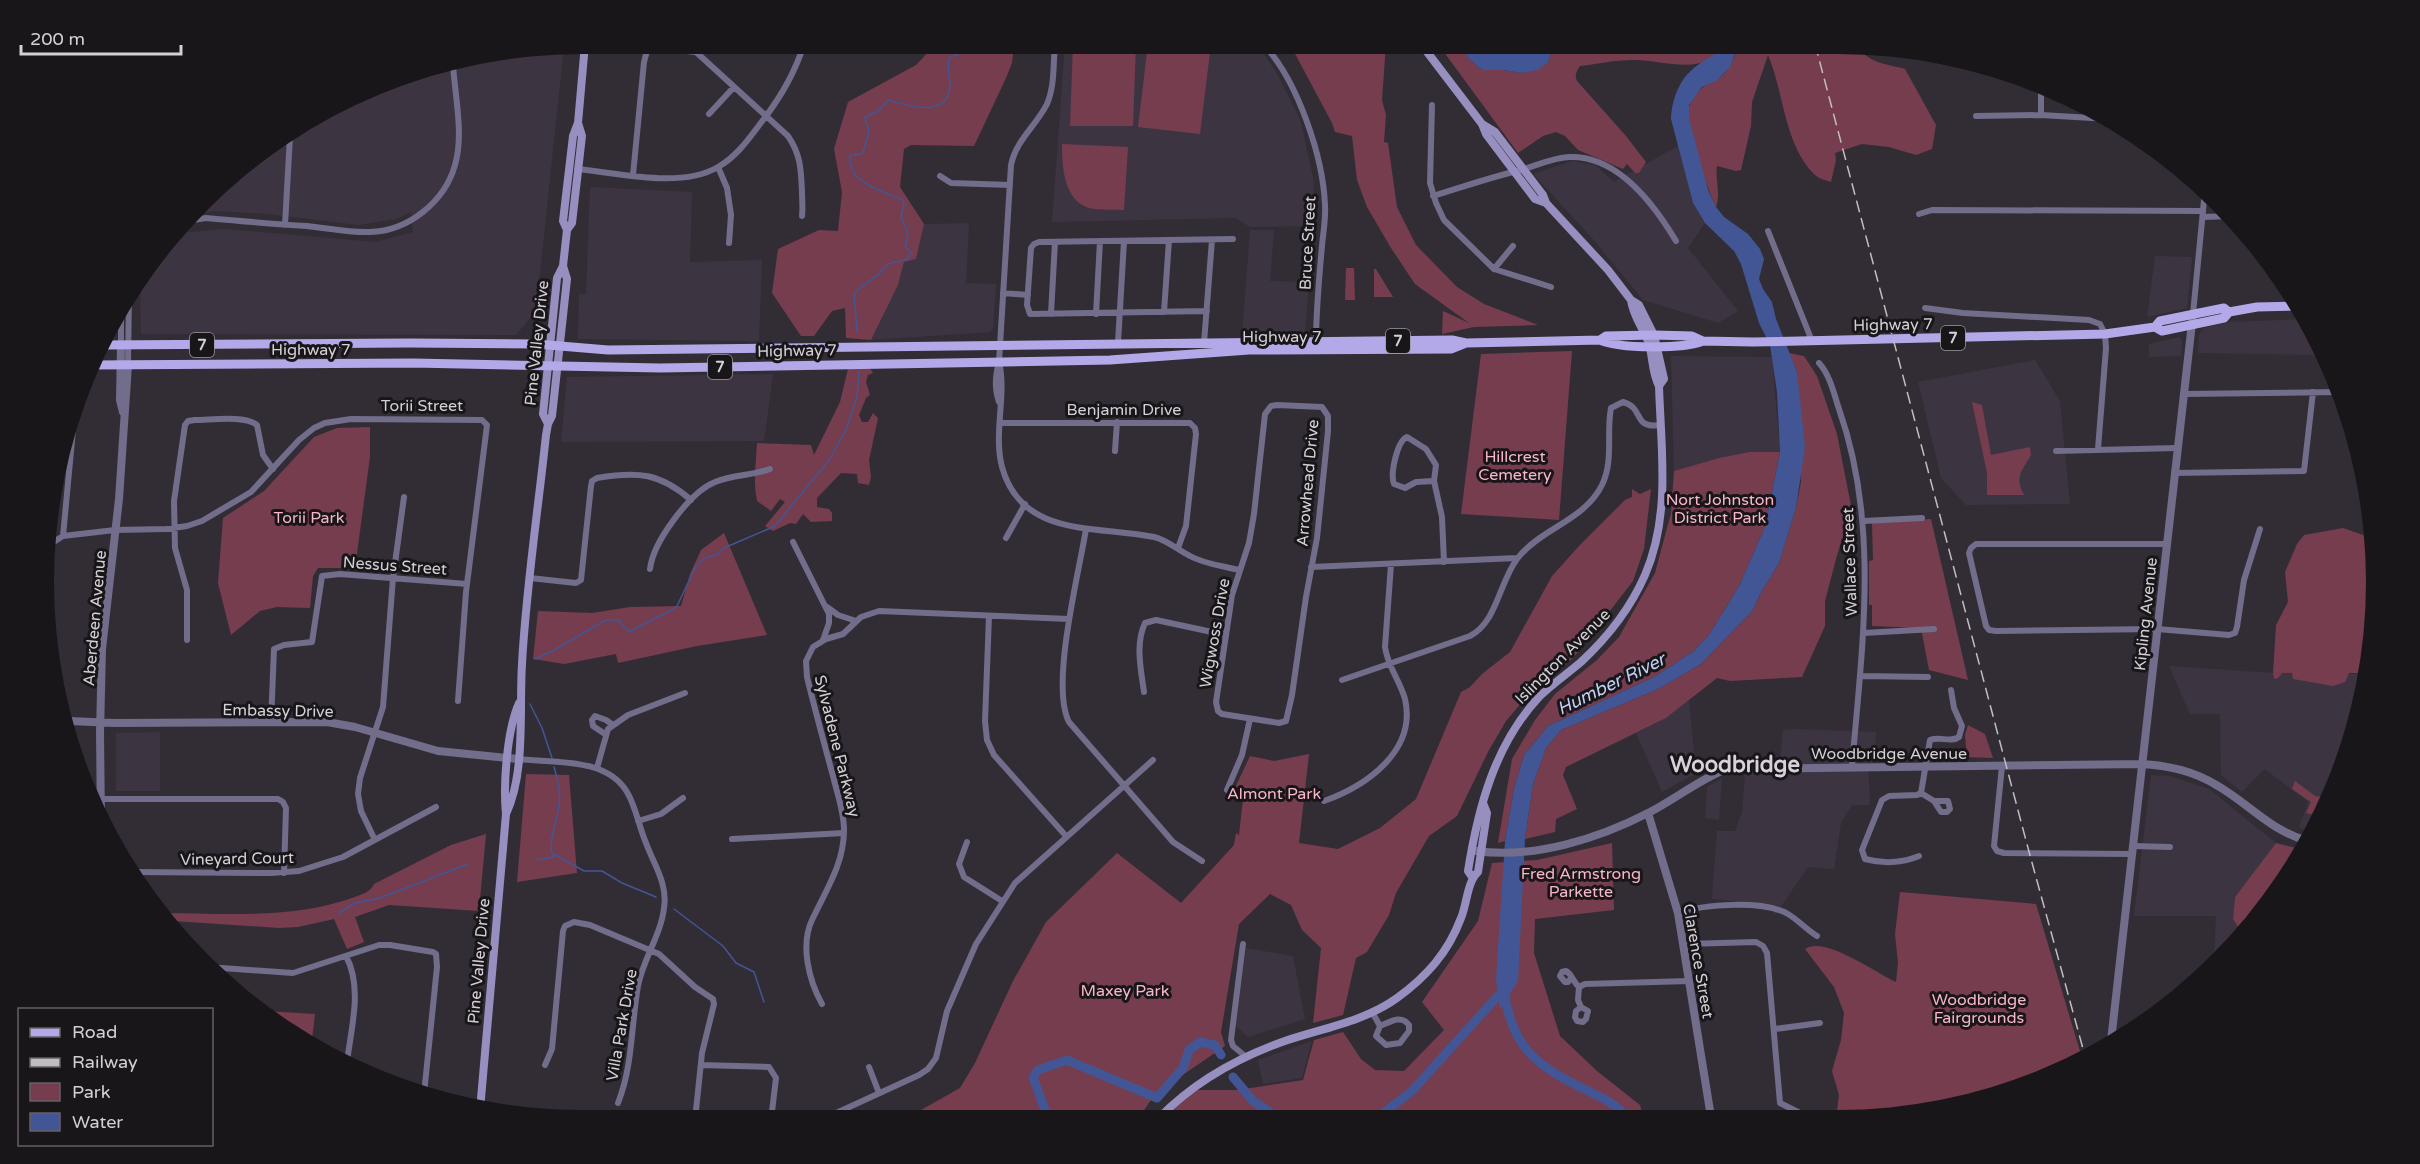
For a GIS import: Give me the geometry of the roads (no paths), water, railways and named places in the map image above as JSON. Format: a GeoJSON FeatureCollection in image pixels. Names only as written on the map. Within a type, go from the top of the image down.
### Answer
{"type":"FeatureCollection","features":[{"type":"Feature","properties":{"kind":"main road","name":"Pine Valley Drive"},"geometry":{"type":"LineString","coordinates":[[481,1100],[506,814],[514,797],[513,759],[522,720],[522,662],[548,424],[543,414],[553,366],[560,346],[567,279],[563,266],[567,230],[563,221],[573,169],[573,136],[578,123],[584,54]]}},
{"type":"Feature","properties":{"kind":"main road","name":"Islington Avenue"},"geometry":{"type":"LineString","coordinates":[[1429,54],[1482,124],[1486,134],[1543,195],[1546,203],[1608,270],[1631,300],[1639,305],[1654,346],[1655,379],[1659,386],[1663,464],[1661,519],[1646,573],[1626,612],[1603,640],[1580,663],[1548,688],[1520,721],[1506,742],[1479,812],[1468,871],[1472,877]]}},
{"type":"Feature","properties":{"kind":"main road","name":"Pine Valley Drive"},"geometry":{"type":"LineString","coordinates":[[553,366],[549,346],[556,278],[563,266]]}},
{"type":"Feature","properties":{"kind":"main road","name":"Highway 7"},"geometry":{"type":"LineString","coordinates":[[1600,340],[1606,336],[1650,335],[1692,336],[1703,341],[1753,342],[2105,334],[2155,327],[2162,331],[2224,318],[2229,312],[2288,306]]}},
{"type":"Feature","properties":{"kind":"main road","name":"Highway 7"},"geometry":{"type":"LineString","coordinates":[[2155,327],[2160,321],[2193,314],[2224,308],[2229,312]]}},
{"type":"Feature","properties":{"kind":"main road","name":"Highway 7"},"geometry":{"type":"LineString","coordinates":[[101,365],[413,363],[660,368],[1128,359],[1316,346],[1452,340],[1466,343],[1600,340],[1607,344],[1654,346],[1691,346],[1703,341]]}},
{"type":"Feature","properties":{"kind":"main road","name":"Highway 7"},"geometry":{"type":"LineString","coordinates":[[110,345],[398,343],[560,346],[608,350],[1118,343],[1316,346]]}},
{"type":"Feature","properties":{"kind":"main road","name":"Islington Avenue"},"geometry":{"type":"LineString","coordinates":[[1167,1110],[1188,1090],[1245,1056],[1372,1012],[1394,1001],[1416,984],[1444,953],[1461,919],[1472,877],[1478,872],[1487,813],[1484,803]]}},
{"type":"Feature","properties":{"kind":"street"},"geometry":{"type":"LineString","coordinates":[[633,175],[646,54]]}},
{"type":"Feature","properties":{"kind":"street"},"geometry":{"type":"LineString","coordinates":[[698,54],[789,136],[799,156],[803,172],[802,216]]}},
{"type":"Feature","properties":{"kind":"street"},"geometry":{"type":"LineString","coordinates":[[573,169],[670,178],[718,168],[742,147],[766,117],[786,86],[800,54]]}},
{"type":"Feature","properties":{"kind":"street","name":"Wigwoss Drive"},"geometry":{"type":"LineString","coordinates":[[1055,54],[1050,96],[1041,114],[1016,148],[1011,165],[999,362],[995,375],[996,393],[1000,402],[1000,449],[1003,468],[1010,485],[1025,504],[1047,519],[1086,529],[1155,538],[1178,548],[1191,557],[1239,570],[1232,595],[1216,707],[1222,714],[1279,723],[1288,718],[1311,567]]}},
{"type":"Feature","properties":{"kind":"street","name":"Bruce Street"},"geometry":{"type":"LineString","coordinates":[[1271,54],[1282,69],[1300,104],[1313,141],[1326,206],[1316,346]]}},
{"type":"Feature","properties":{"kind":"street"},"geometry":{"type":"LineString","coordinates":[[199,219],[371,232],[399,226],[414,219],[434,203],[446,187],[455,165],[458,139],[453,70]]}},
{"type":"Feature","properties":{"kind":"street"},"geometry":{"type":"LineString","coordinates":[[709,114],[734,87]]}},
{"type":"Feature","properties":{"kind":"street"},"geometry":{"type":"LineString","coordinates":[[2041,94],[2041,115]]}},
{"type":"Feature","properties":{"kind":"street"},"geometry":{"type":"LineString","coordinates":[[1432,105],[1430,183],[1439,212],[1450,228],[1494,269],[1551,287]]}},
{"type":"Feature","properties":{"kind":"street"},"geometry":{"type":"LineString","coordinates":[[1977,116],[2041,115],[2089,118]]}},
{"type":"Feature","properties":{"kind":"street"},"geometry":{"type":"LineString","coordinates":[[285,225],[290,143]]}},
{"type":"Feature","properties":{"kind":"street"},"geometry":{"type":"LineString","coordinates":[[1434,196],[1542,161],[1573,157],[1588,159],[1607,167],[1634,186],[1666,224],[1676,241]]}},
{"type":"Feature","properties":{"kind":"street"},"geometry":{"type":"LineString","coordinates":[[718,168],[727,188],[731,215],[729,243]]}},
{"type":"Feature","properties":{"kind":"street"},"geometry":{"type":"LineString","coordinates":[[940,176],[951,183],[1010,185]]}},
{"type":"Feature","properties":{"kind":"street","name":"Kipling Avenue"},"geometry":{"type":"LineString","coordinates":[[2113,1032],[2204,202]]}},
{"type":"Feature","properties":{"kind":"street"},"geometry":{"type":"LineString","coordinates":[[1918,214],[1932,210],[2217,215]]}},
{"type":"Feature","properties":{"kind":"street"},"geometry":{"type":"LineString","coordinates":[[1768,231],[1812,341]]}},
{"type":"Feature","properties":{"kind":"street"},"geometry":{"type":"LineString","coordinates":[[1207,311],[1030,314],[1028,295],[1031,248],[1039,242],[1233,239]]}},
{"type":"Feature","properties":{"kind":"street"},"geometry":{"type":"LineString","coordinates":[[1164,312],[1169,240]]}},
{"type":"Feature","properties":{"kind":"street"},"geometry":{"type":"LineString","coordinates":[[1204,344],[1212,240]]}},
{"type":"Feature","properties":{"kind":"street"},"geometry":{"type":"LineString","coordinates":[[1096,314],[1100,241]]}},
{"type":"Feature","properties":{"kind":"street"},"geometry":{"type":"LineString","coordinates":[[1118,343],[1124,241]]}},
{"type":"Feature","properties":{"kind":"street"},"geometry":{"type":"LineString","coordinates":[[1051,314],[1055,242]]}},
{"type":"Feature","properties":{"kind":"street"},"geometry":{"type":"LineString","coordinates":[[1494,269],[1513,246]]}},
{"type":"Feature","properties":{"kind":"street"},"geometry":{"type":"LineString","coordinates":[[1003,293],[1028,295]]}},
{"type":"Feature","properties":{"kind":"street"},"geometry":{"type":"LineString","coordinates":[[1925,308],[1963,313],[2089,320],[2100,324],[2105,334],[2106,348],[2098,449]]}},
{"type":"Feature","properties":{"kind":"street"},"geometry":{"type":"LineString","coordinates":[[125,345],[127,314]]}},
{"type":"Feature","properties":{"kind":"street"},"geometry":{"type":"LineString","coordinates":[[123,322],[125,345]]}},
{"type":"Feature","properties":{"kind":"street","name":"Aberdeen Avenue"},"geometry":{"type":"LineString","coordinates":[[100,798],[102,649],[112,579],[122,462],[124,416],[120,400],[125,345]]}},
{"type":"Feature","properties":{"kind":"street","name":"Wallace Street"},"geometry":{"type":"LineString","coordinates":[[1819,363],[1827,374],[1849,435],[1864,521],[1866,574],[1864,633],[1852,766]]}},
{"type":"Feature","properties":{"kind":"street"},"geometry":{"type":"LineString","coordinates":[[2174,473],[2304,471],[2313,392]]}},
{"type":"Feature","properties":{"kind":"street"},"geometry":{"type":"LineString","coordinates":[[2184,394],[2330,392]]}},
{"type":"Feature","properties":{"kind":"street"},"geometry":{"type":"LineString","coordinates":[[1342,680],[1479,631],[1489,619],[1503,582],[1517,558],[1544,534],[1576,516],[1594,499],[1606,475],[1610,458],[1609,417],[1611,408],[1623,402],[1629,404],[1634,406],[1642,423],[1648,426],[1660,425]]}},
{"type":"Feature","properties":{"kind":"street","name":"Arrowhead Drive"},"geometry":{"type":"LineString","coordinates":[[1239,570],[1249,543],[1254,514],[1265,414],[1271,406],[1277,405],[1317,405],[1326,411],[1328,416],[1321,507],[1311,567]]}},
{"type":"Feature","properties":{"kind":"street","name":"Torii Street"},"geometry":{"type":"LineString","coordinates":[[63,536],[194,525],[251,492],[304,435],[325,423],[351,419],[482,420],[487,425],[467,584],[458,701]]}},
{"type":"Feature","properties":{"kind":"street"},"geometry":{"type":"LineString","coordinates":[[187,640],[187,590],[176,551],[174,495],[184,431],[188,421],[255,422],[263,455],[273,469]]}},
{"type":"Feature","properties":{"kind":"street"},"geometry":{"type":"LineString","coordinates":[[1114,451],[1117,422]]}},
{"type":"Feature","properties":{"kind":"street","name":"Benjamin Drive"},"geometry":{"type":"LineString","coordinates":[[1000,423],[1190,423],[1195,428],[1196,434],[1186,526],[1178,548]]}},
{"type":"Feature","properties":{"kind":"street"},"geometry":{"type":"LineString","coordinates":[[1434,481],[1416,482],[1405,488],[1394,484],[1393,470],[1400,442],[1403,439],[1407,437],[1418,443],[1432,455],[1436,465],[1434,481],[1442,517],[1444,562]]}},
{"type":"Feature","properties":{"kind":"street"},"geometry":{"type":"LineString","coordinates":[[56,541],[63,536],[71,448]]}},
{"type":"Feature","properties":{"kind":"street"},"geometry":{"type":"LineString","coordinates":[[2056,450],[2177,448]]}},
{"type":"Feature","properties":{"kind":"street"},"geometry":{"type":"LineString","coordinates":[[650,569],[651,559],[663,535],[691,500],[713,482],[770,469]]}},
{"type":"Feature","properties":{"kind":"street"},"geometry":{"type":"LineString","coordinates":[[530,578],[576,583],[581,580],[591,486],[592,481],[597,478],[655,477],[671,483],[691,500]]}},
{"type":"Feature","properties":{"kind":"street"},"geometry":{"type":"LineString","coordinates":[[375,840],[361,811],[358,794],[360,778],[383,707],[393,578],[404,497]]}},
{"type":"Feature","properties":{"kind":"street"},"geometry":{"type":"LineString","coordinates":[[1006,538],[1025,504]]}},
{"type":"Feature","properties":{"kind":"street"},"geometry":{"type":"LineString","coordinates":[[1864,521],[1922,518]]}},
{"type":"Feature","properties":{"kind":"street"},"geometry":{"type":"LineString","coordinates":[[1086,529],[1066,638],[1064,710],[1069,722],[1173,842],[1202,861]]}},
{"type":"Feature","properties":{"kind":"street"},"geometry":{"type":"LineString","coordinates":[[2166,544],[1976,544],[1969,553],[1986,626],[1989,630],[2157,629],[2229,635],[2235,633],[2244,580],[2260,529]]}},
{"type":"Feature","properties":{"kind":"street"},"geometry":{"type":"LineString","coordinates":[[793,542],[829,614],[829,623],[823,640]]}},
{"type":"Feature","properties":{"kind":"street"},"geometry":{"type":"LineString","coordinates":[[1311,567],[1517,558]]}},
{"type":"Feature","properties":{"kind":"street"},"geometry":{"type":"LineString","coordinates":[[1324,801],[1367,780],[1384,765],[1399,746],[1406,724],[1406,708],[1400,683],[1386,653],[1391,564]]}},
{"type":"Feature","properties":{"kind":"street","name":"Nessus Street"},"geometry":{"type":"LineString","coordinates":[[271,722],[274,649],[284,645],[312,642],[322,576],[340,574],[467,584]]}},
{"type":"Feature","properties":{"kind":"street"},"geometry":{"type":"LineString","coordinates":[[826,607],[838,615],[856,621]]}},
{"type":"Feature","properties":{"kind":"street","name":"Sylvadene Parkway"},"geometry":{"type":"LineString","coordinates":[[822,1004],[810,976],[807,936],[811,920],[836,872],[844,833],[841,806],[806,671],[807,656],[813,647],[823,640],[843,634],[866,614],[879,611],[1069,619]]}},
{"type":"Feature","properties":{"kind":"street"},"geometry":{"type":"LineString","coordinates":[[989,616],[985,721],[987,740],[994,755],[1066,836]]}},
{"type":"Feature","properties":{"kind":"street"},"geometry":{"type":"LineString","coordinates":[[1144,692],[1140,650],[1141,634],[1145,623],[1156,620],[1226,635]]}},
{"type":"Feature","properties":{"kind":"street"},"geometry":{"type":"LineString","coordinates":[[1864,633],[1934,629]]}},
{"type":"Feature","properties":{"kind":"street"},"geometry":{"type":"LineString","coordinates":[[1861,676],[1929,677]]}},
{"type":"Feature","properties":{"kind":"street"},"geometry":{"type":"LineString","coordinates":[[1921,793],[1930,740],[1936,738],[1955,740],[1962,732],[1951,690]]}},
{"type":"Feature","properties":{"kind":"street"},"geometry":{"type":"LineString","coordinates":[[597,768],[605,734],[613,725],[628,716],[685,693]]}},
{"type":"Feature","properties":{"kind":"street"},"geometry":{"type":"LineString","coordinates":[[605,734],[593,726],[592,720],[595,716],[613,725]]}},
{"type":"Feature","properties":{"kind":"street"},"geometry":{"type":"LineString","coordinates":[[1227,790],[1242,755],[1250,719]]}},
{"type":"Feature","properties":{"kind":"street","name":"Embassy Drive"},"geometry":{"type":"LineString","coordinates":[[73,721],[338,723],[438,751],[513,759]]}},
{"type":"Feature","properties":{"kind":"street","name":"Villa Park Drive"},"geometry":{"type":"LineString","coordinates":[[513,759],[597,768],[609,774],[622,785],[630,798],[661,879],[665,898],[663,916],[638,985],[633,1042],[624,1087],[618,1103]]}},
{"type":"Feature","properties":{"kind":"street"},"geometry":{"type":"LineString","coordinates":[[842,1110],[925,1072],[934,1062],[950,1004],[979,939],[1002,901],[1021,876],[1153,760]]}},
{"type":"Feature","properties":{"kind":"street","name":"Woodbridge Avenue"},"geometry":{"type":"LineString","coordinates":[[1471,851],[1496,853],[1536,851],[1577,841],[1648,813],[1713,774],[1726,770],[1852,766],[2143,764],[2174,767],[2204,778],[2225,790],[2272,826],[2300,838]]}},
{"type":"Feature","properties":{"kind":"street"},"geometry":{"type":"LineString","coordinates":[[2002,766],[1995,848],[2004,853],[2170,847]]}},
{"type":"Feature","properties":{"kind":"street"},"geometry":{"type":"LineString","coordinates":[[1921,793],[1934,801]]}},
{"type":"Feature","properties":{"kind":"street"},"geometry":{"type":"LineString","coordinates":[[1919,856],[1910,860],[1891,862],[1865,859],[1862,853],[1869,829],[1882,800],[1889,796],[1921,793]]}},
{"type":"Feature","properties":{"kind":"street"},"geometry":{"type":"LineString","coordinates":[[638,820],[661,814],[683,798]]}},
{"type":"Feature","properties":{"kind":"street"},"geometry":{"type":"LineString","coordinates":[[101,799],[278,799],[286,808],[284,873]]}},
{"type":"Feature","properties":{"kind":"street","name":"Vineyard Court"},"geometry":{"type":"LineString","coordinates":[[141,872],[284,873],[327,864],[436,807]]}},
{"type":"Feature","properties":{"kind":"street","name":"Clarence Street"},"geometry":{"type":"LineString","coordinates":[[1648,813],[1678,912],[1710,1110]]}},
{"type":"Feature","properties":{"kind":"street"},"geometry":{"type":"LineString","coordinates":[[732,839],[844,833]]}},
{"type":"Feature","properties":{"kind":"street"},"geometry":{"type":"LineString","coordinates":[[967,842],[959,864],[963,877],[1002,901]]}},
{"type":"Feature","properties":{"kind":"street"},"geometry":{"type":"LineString","coordinates":[[1678,912],[1718,904],[1778,910],[1788,914],[1817,936]]}},
{"type":"Feature","properties":{"kind":"street"},"geometry":{"type":"LineString","coordinates":[[544,1065],[552,1049],[562,937],[565,926],[574,922],[590,925],[669,961],[695,987],[713,999],[714,1004],[703,1045],[696,1110]]}},
{"type":"Feature","properties":{"kind":"street"},"geometry":{"type":"LineString","coordinates":[[1684,944],[1756,942],[1763,946],[1767,953],[1780,1103],[1794,1110]]}},
{"type":"Feature","properties":{"kind":"street"},"geometry":{"type":"LineString","coordinates":[[1243,944],[1231,1040],[1233,1046],[1245,1056]]}},
{"type":"Feature","properties":{"kind":"street"},"geometry":{"type":"LineString","coordinates":[[223,968],[293,973],[370,948],[390,945],[422,949],[436,954],[437,967],[425,1086]]}},
{"type":"Feature","properties":{"kind":"street"},"geometry":{"type":"LineString","coordinates":[[346,956],[353,973],[356,992],[348,1056]]}},
{"type":"Feature","properties":{"kind":"street"},"geometry":{"type":"LineString","coordinates":[[1571,978],[1579,987],[1578,1000],[1581,1007]]}},
{"type":"Feature","properties":{"kind":"street"},"geometry":{"type":"LineString","coordinates":[[1579,987],[1585,984],[1689,981]]}},
{"type":"Feature","properties":{"kind":"street"},"geometry":{"type":"LineString","coordinates":[[1372,1012],[1380,1026]]}},
{"type":"Feature","properties":{"kind":"street"},"geometry":{"type":"LineString","coordinates":[[1400,1018],[1406,1020],[1409,1031],[1400,1043],[1386,1046],[1376,1036],[1380,1026],[1400,1018]]}},
{"type":"Feature","properties":{"kind":"street"},"geometry":{"type":"LineString","coordinates":[[1775,1029],[1820,1023]]}},
{"type":"Feature","properties":{"kind":"street"},"geometry":{"type":"LineString","coordinates":[[701,1065],[764,1066],[772,1070],[776,1078],[772,1110]]}},
{"type":"Feature","properties":{"kind":"street"},"geometry":{"type":"LineString","coordinates":[[869,1067],[879,1093]]}},
{"type":"Feature","properties":{"kind":"water"},"geometry":{"type":"Polygon","coordinates":[[[1466,54],[1551,54],[1548,62],[1538,70],[1521,73],[1482,70],[1466,54]]]}},
{"type":"Feature","properties":{"kind":"water"},"geometry":{"type":"Polygon","coordinates":[[[1715,54],[1735,54],[1730,67],[1716,81],[1702,87],[1689,105],[1689,118],[1708,190],[1716,207],[1724,217],[1748,234],[1760,249],[1764,259],[1759,279],[1772,302],[1776,319],[1797,372],[1805,447],[1796,508],[1779,563],[1753,610],[1701,664],[1658,689],[1561,730],[1546,748],[1533,784],[1525,839],[1518,981],[1500,1009],[1496,979],[1505,841],[1514,789],[1524,755],[1548,726],[1654,677],[1694,651],[1709,635],[1739,586],[1765,527],[1780,452],[1777,392],[1770,345],[1759,323],[1741,264],[1734,251],[1705,223],[1693,203],[1671,119],[1678,89],[1686,76],[1715,54]]]}},
{"type":"Feature","properties":{"kind":"waterway"},"geometry":{"type":"LineString","coordinates":[[857,331],[854,294],[888,264],[908,259],[911,252],[905,247],[908,233],[901,217],[903,200],[868,185],[860,179],[854,173],[850,156],[863,153],[869,132],[865,117],[877,112],[888,100],[927,108],[944,102],[950,82],[949,58],[958,54]]}},
{"type":"Feature","properties":{"kind":"waterway"},"geometry":{"type":"LineString","coordinates":[[535,659],[606,620],[618,620],[629,632],[673,609],[677,606],[695,568],[704,558],[716,555],[724,548],[775,526],[829,460],[846,430],[857,397],[859,372]]}},
{"type":"Feature","properties":{"kind":"waterway"},"geometry":{"type":"LineString","coordinates":[[530,704],[542,728],[552,758]]}},
{"type":"Feature","properties":{"kind":"waterway"},"geometry":{"type":"LineString","coordinates":[[554,767],[560,800],[552,835],[552,853],[584,871],[602,871],[622,883],[656,897]]}},
{"type":"Feature","properties":{"kind":"waterway"},"geometry":{"type":"LineString","coordinates":[[536,860],[554,857],[553,854]]}},
{"type":"Feature","properties":{"kind":"waterway"},"geometry":{"type":"LineString","coordinates":[[339,913],[355,903],[380,898],[468,864]]}},
{"type":"Feature","properties":{"kind":"waterway"},"geometry":{"type":"LineString","coordinates":[[674,909],[723,946],[736,963],[754,972],[764,1002]]}},
{"type":"Feature","properties":{"kind":"waterway","name":"Humber River"},"geometry":{"type":"LineString","coordinates":[[1504,987],[1512,1025],[1529,1052],[1554,1073],[1604,1099],[1620,1110]]}},
{"type":"Feature","properties":{"kind":"waterway"},"geometry":{"type":"LineString","coordinates":[[1387,1110],[1412,1091],[1504,989]]}},
{"type":"Feature","properties":{"kind":"waterway"},"geometry":{"type":"LineString","coordinates":[[1045,1110],[1033,1077],[1038,1070],[1067,1060],[1157,1098],[1183,1068],[1189,1050],[1200,1042],[1215,1045],[1221,1055]]}},
{"type":"Feature","properties":{"kind":"waterway"},"geometry":{"type":"LineString","coordinates":[[1233,1077],[1253,1101],[1267,1110]]}},
{"type":"Feature","properties":{"kind":"railway"},"geometry":{"type":"LineString","coordinates":[[1818,54],[2083,1050]]}},
{"type":"Feature","properties":{"kind":"district","name":"Woodbridge"},"geometry":{"type":"Point","coordinates":[1735,764]}},
{"type":"Feature","properties":{"kind":"park label","name":"Hillcrest Cemetery"},"geometry":{"type":"Point","coordinates":[1515,465]}},
{"type":"Feature","properties":{"kind":"park label","name":"Nort Johnston District Park"},"geometry":{"type":"Point","coordinates":[1720,508]}},
{"type":"Feature","properties":{"kind":"park label","name":"Torii Park"},"geometry":{"type":"Point","coordinates":[309,517]}},
{"type":"Feature","properties":{"kind":"park label","name":"Almont Park"},"geometry":{"type":"Point","coordinates":[1274,793]}},
{"type":"Feature","properties":{"kind":"park label","name":"Fred Armstrong Parkette"},"geometry":{"type":"Point","coordinates":[1581,882]}},
{"type":"Feature","properties":{"kind":"park label","name":"Maxey Park"},"geometry":{"type":"Point","coordinates":[1125,990]}},
{"type":"Feature","properties":{"kind":"park label","name":"Woodbridge Fairgrounds"},"geometry":{"type":"Point","coordinates":[1979,1008]}}]}
